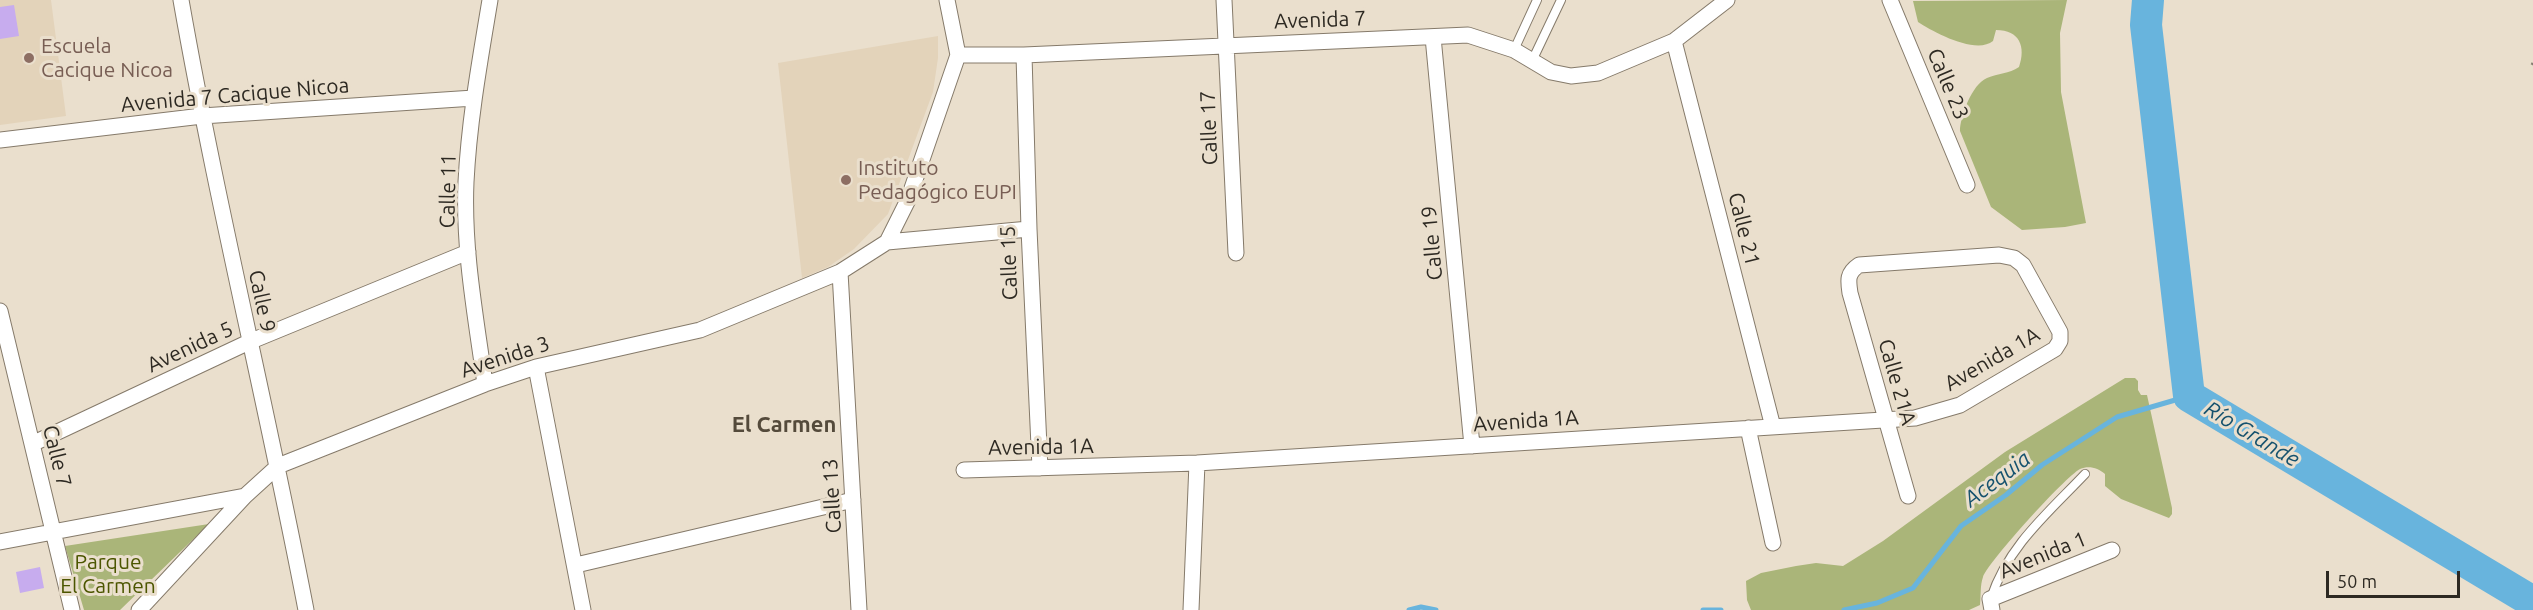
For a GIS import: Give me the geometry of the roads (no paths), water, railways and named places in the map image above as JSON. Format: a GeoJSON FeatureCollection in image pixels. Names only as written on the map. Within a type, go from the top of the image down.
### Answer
{"type":"FeatureCollection","features":[{"type":"Feature","properties":{"kind":"street","name":"Calle 9"},"geometry":{"type":"LineString","coordinates":[[181,0],[202,116],[249,342],[278,466],[306,610]]}},
{"type":"Feature","properties":{"kind":"street","name":"Calle 11"},"geometry":{"type":"LineString","coordinates":[[484,384],[468,252],[466,183],[474,98],[490,0]]}},
{"type":"Feature","properties":{"kind":"street"},"geometry":{"type":"LineString","coordinates":[[887,242],[908,200],[958,55],[947,0]]}},
{"type":"Feature","properties":{"kind":"street","name":"Calle 17"},"geometry":{"type":"LineString","coordinates":[[1224,0],[1236,254]]}},
{"type":"Feature","properties":{"kind":"street","name":"Avenida 7"},"geometry":{"type":"LineString","coordinates":[[958,55],[1024,55],[1468,35],[1514,50],[1551,72],[1571,76],[1598,73],[1674,41],[1727,0]]}},
{"type":"Feature","properties":{"kind":"street","name":"Calle 23"},"geometry":{"type":"LineString","coordinates":[[1890,0],[1967,185]]}},
{"type":"Feature","properties":{"kind":"street","name":"Calle 19"},"geometry":{"type":"LineString","coordinates":[[1433,37],[1472,446]]}},
{"type":"Feature","properties":{"kind":"street","name":"Calle 21"},"geometry":{"type":"LineString","coordinates":[[1674,41],[1773,427]]}},
{"type":"Feature","properties":{"kind":"street","name":"Calle 15"},"geometry":{"type":"LineString","coordinates":[[1024,55],[1040,468]]}},
{"type":"Feature","properties":{"kind":"street","name":"Avenida 7 Cacique Nicoa"},"geometry":{"type":"LineString","coordinates":[[0,140],[202,116],[474,98]]}},
{"type":"Feature","properties":{"kind":"street","name":"Avenida 3"},"geometry":{"type":"LineString","coordinates":[[139,610],[245,496],[278,466],[484,384],[536,367],[700,330],[840,272],[887,242],[1029,229]]}},
{"type":"Feature","properties":{"kind":"street","name":"Avenida 5"},"geometry":{"type":"LineString","coordinates":[[32,444],[249,342],[468,252]]}},
{"type":"Feature","properties":{"kind":"street","name":"Calle 21A"},"geometry":{"type":"LineString","coordinates":[[1908,496],[1848,278],[1852,270],[1859,265],[1999,255],[2014,258],[2024,265],[2060,332]]}},
{"type":"Feature","properties":{"kind":"street","name":"Calle 13"},"geometry":{"type":"LineString","coordinates":[[840,272],[859,610]]}},
{"type":"Feature","properties":{"kind":"street","name":"Calle 7"},"geometry":{"type":"LineString","coordinates":[[0,311],[72,610]]}},
{"type":"Feature","properties":{"kind":"street","name":"Avenida 1A"},"geometry":{"type":"LineString","coordinates":[[964,470],[1197,463],[1915,418],[1960,405],[2055,349],[2060,341],[2060,332]]}},
{"type":"Feature","properties":{"kind":"street"},"geometry":{"type":"LineString","coordinates":[[536,367],[583,610]]}},
{"type":"Feature","properties":{"kind":"street"},"geometry":{"type":"LineString","coordinates":[[1748,428],[1773,543]]}},
{"type":"Feature","properties":{"kind":"street"},"geometry":{"type":"LineString","coordinates":[[1191,610],[1197,463]]}},
{"type":"Feature","properties":{"kind":"street"},"geometry":{"type":"LineString","coordinates":[[0,542],[245,496]]}},
{"type":"Feature","properties":{"kind":"street"},"geometry":{"type":"LineString","coordinates":[[576,565],[853,500]]}},
{"type":"Feature","properties":{"kind":"street","name":"Avenida 1"},"geometry":{"type":"LineString","coordinates":[[1991,605],[2112,550]]}},
{"type":"Feature","properties":{"kind":"lane"},"geometry":{"type":"LineString","coordinates":[[1514,50],[1537,0]]}},
{"type":"Feature","properties":{"kind":"lane"},"geometry":{"type":"LineString","coordinates":[[1532,61],[1561,0]]}},
{"type":"Feature","properties":{"kind":"lane"},"geometry":{"type":"LineString","coordinates":[[1991,605],[1999,573],[2015,549],[2085,474]]}},
{"type":"Feature","properties":{"kind":"waterway","name":"Acequia"},"geometry":{"type":"LineString","coordinates":[[2148,0],[2146,25],[2189,396],[2533,602]]}},
{"type":"Feature","properties":{"kind":"waterway","name":"Acequia"},"geometry":{"type":"LineString","coordinates":[[1844,610],[1877,603],[1913,588],[1961,526],[2006,495],[2042,465],[2117,417],[2189,396]]}},
{"type":"Feature","properties":{"kind":"waterway","name":"Acequia"},"geometry":{"type":"LineString","coordinates":[[1409,610],[1421,607],[1436,610]]}},
{"type":"Feature","properties":{"kind":"waterway","name":"Acequia"},"geometry":{"type":"LineString","coordinates":[[1703,610],[1721,610]]}},
{"type":"Feature","properties":{"kind":"place","name":"Escuela Cacique Nicoa"},"geometry":{"type":"Point","coordinates":[29,58]}},
{"type":"Feature","properties":{"kind":"place","name":"Instituto Pedagógico EUPI"},"geometry":{"type":"Point","coordinates":[846,180]}},
{"type":"Feature","properties":{"kind":"district","name":"El Carmen"},"geometry":{"type":"Point","coordinates":[784,425]}},
{"type":"Feature","properties":{"kind":"water label","name":"Río Grande"},"geometry":{"type":"Point","coordinates":[2252,434]}},
{"type":"Feature","properties":{"kind":"park label","name":"Parque El Carmen"},"geometry":{"type":"Point","coordinates":[108,574]}}]}
